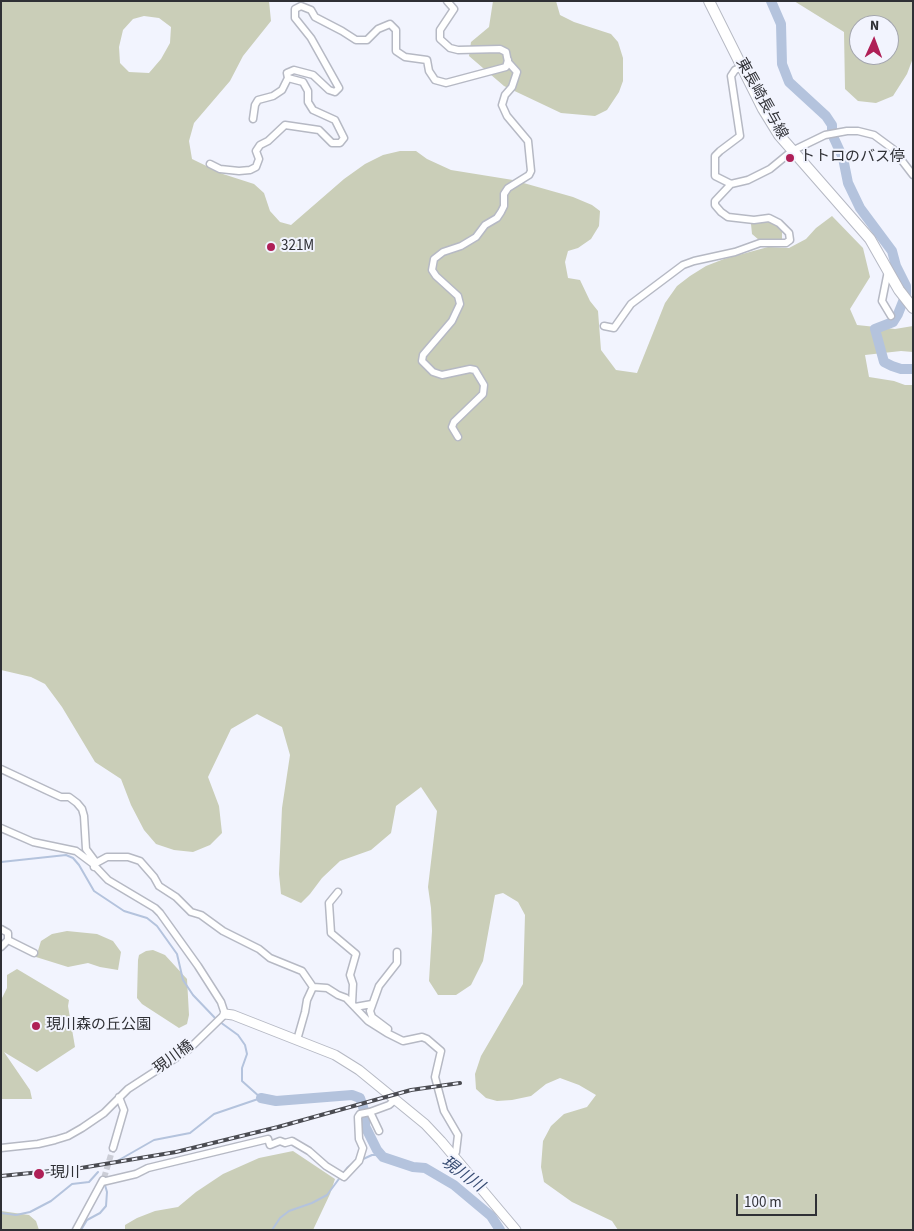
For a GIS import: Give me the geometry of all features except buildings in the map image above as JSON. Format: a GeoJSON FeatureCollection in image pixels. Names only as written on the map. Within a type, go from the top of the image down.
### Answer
{"type":"FeatureCollection","features":[{"type":"Feature","properties":{"kind":"main road","name":"東長崎長与線"},"geometry":{"type":"LineString","coordinates":[[709,1],[771,122],[792,151],[870,239],[906,300],[913,308]]}},
{"type":"Feature","properties":{"kind":"street"},"geometry":{"type":"LineString","coordinates":[[447,1],[454,9],[440,30],[440,38],[450,48],[458,50],[500,49],[506,52],[508,62],[517,72],[512,87],[505,95],[502,105],[507,116],[528,141],[531,171],[529,175],[508,188],[504,194],[504,206],[497,218],[485,224],[476,237],[434,258],[432,270],[458,296],[460,304],[452,321],[423,355],[422,361],[433,372],[442,375],[470,369],[475,370],[484,385],[483,394],[454,422],[452,427],[458,437]]}},
{"type":"Feature","properties":{"kind":"street"},"geometry":{"type":"LineString","coordinates":[[253,119],[255,105],[258,100],[273,96],[282,90],[288,78],[287,73],[294,70],[313,75],[329,90],[335,92],[340,88],[311,38],[295,18],[295,9],[301,6],[311,10],[315,17],[342,30],[356,40],[366,40],[378,29],[390,24],[396,30],[396,51],[405,57],[427,60],[435,80],[446,83],[506,67],[508,58]]}},
{"type":"Feature","properties":{"kind":"street"},"geometry":{"type":"LineString","coordinates":[[731,184],[714,176],[716,156],[720,150],[740,136],[731,76],[735,70],[742,67]]}},
{"type":"Feature","properties":{"kind":"street"},"geometry":{"type":"LineString","coordinates":[[210,164],[220,169],[240,172],[256,167],[258,159],[256,151],[260,145],[268,141],[285,126],[319,130],[332,143],[340,143],[344,138],[335,120],[313,110],[308,102],[308,91],[303,82],[288,78]]}},
{"type":"Feature","properties":{"kind":"street"},"geometry":{"type":"LineString","coordinates":[[604,326],[614,328],[631,304],[683,265],[735,252],[760,243],[786,244],[790,240],[789,233],[779,223],[768,218],[754,220],[728,217],[721,212],[714,201],[731,184],[748,180],[770,169],[792,151],[825,136],[847,131],[864,132],[883,140],[894,149],[913,175]]}},
{"type":"Feature","properties":{"kind":"street"},"geometry":{"type":"LineString","coordinates":[[888,271],[882,301],[891,316]]}},
{"type":"Feature","properties":{"kind":"street"},"geometry":{"type":"LineString","coordinates":[[1,769],[48,791],[69,797],[77,803],[82,809],[84,816],[86,849],[95,861],[93,865]]}},
{"type":"Feature","properties":{"kind":"street"},"geometry":{"type":"LineString","coordinates":[[1,828],[33,842],[76,851],[108,880],[160,913],[221,1002],[221,1018],[234,1015],[347,1061],[425,1124],[516,1230]]}},
{"type":"Feature","properties":{"kind":"street"},"geometry":{"type":"LineString","coordinates":[[93,865],[107,857],[128,857],[140,861],[159,886],[176,897],[191,912],[201,915],[223,931],[259,949],[270,958],[298,968],[313,987]]}},
{"type":"Feature","properties":{"kind":"street"},"geometry":{"type":"LineString","coordinates":[[338,892],[329,903],[331,933],[356,954],[350,975],[353,984],[354,1006]]}},
{"type":"Feature","properties":{"kind":"street"},"geometry":{"type":"LineString","coordinates":[[1,929],[8,933],[8,940],[1,947]]}},
{"type":"Feature","properties":{"kind":"street"},"geometry":{"type":"LineString","coordinates":[[8,940],[34,953]]}},
{"type":"Feature","properties":{"kind":"street"},"geometry":{"type":"LineString","coordinates":[[387,1033],[388,1029],[372,1017],[370,1011],[379,986],[397,963],[397,952]]}},
{"type":"Feature","properties":{"kind":"street"},"geometry":{"type":"LineString","coordinates":[[313,987],[327,988],[346,998],[368,1021],[387,1033],[403,1041],[422,1037],[441,1051],[435,1077],[444,1111],[458,1135],[456,1152],[453,1155]]}},
{"type":"Feature","properties":{"kind":"street"},"geometry":{"type":"LineString","coordinates":[[297,1040],[303,1023],[307,1000],[313,987]]}},
{"type":"Feature","properties":{"kind":"street"},"geometry":{"type":"LineString","coordinates":[[354,1006],[372,1004]]}},
{"type":"Feature","properties":{"kind":"street","name":"現川橋"},"geometry":{"type":"LineString","coordinates":[[1,1148],[23,1144],[38,1144],[68,1136],[104,1113],[128,1089],[188,1050],[221,1018]]}},
{"type":"Feature","properties":{"kind":"street"},"geometry":{"type":"LineString","coordinates":[[113,1148],[124,1110],[119,1097]]}},
{"type":"Feature","properties":{"kind":"street"},"geometry":{"type":"LineString","coordinates":[[76,1230],[103,1180],[136,1174],[148,1168],[268,1139],[270,1145],[280,1141],[285,1143],[292,1141],[341,1175],[359,1159],[363,1148],[359,1139],[358,1117],[360,1114],[389,1105],[396,1099]]}},
{"type":"Feature","properties":{"kind":"street"},"geometry":{"type":"LineString","coordinates":[[370,1112],[379,1131]]}},
{"type":"Feature","properties":{"kind":"green space"},"geometry":{"type":"Polygon","coordinates":[[[1,1],[269,1],[271,21],[243,56],[230,81],[194,123],[189,141],[192,159],[223,174],[254,184],[264,193],[270,211],[280,222],[291,225],[344,179],[365,164],[383,155],[400,151],[416,151],[427,159],[451,170],[513,180],[573,197],[592,205],[600,211],[599,226],[591,239],[578,248],[568,251],[565,262],[568,278],[580,280],[590,301],[598,311],[601,350],[616,370],[637,373],[665,303],[677,286],[690,276],[706,266],[724,259],[768,247],[789,248],[806,239],[816,228],[832,216],[863,248],[870,277],[850,309],[857,325],[895,329],[913,326],[913,352],[901,351],[865,355],[869,377],[913,385],[913,1230],[618,1230],[612,1221],[572,1202],[544,1182],[541,1167],[543,1141],[551,1126],[564,1114],[587,1107],[596,1095],[579,1085],[560,1078],[546,1084],[531,1096],[512,1100],[497,1101],[486,1098],[476,1089],[475,1074],[481,1056],[523,984],[525,915],[518,902],[503,893],[495,895],[483,961],[471,985],[456,995],[438,995],[429,981],[432,931],[428,887],[437,811],[421,787],[396,806],[391,833],[371,850],[340,861],[322,878],[301,903],[281,894],[279,874],[282,808],[290,755],[282,727],[257,714],[231,729],[208,777],[219,806],[222,833],[210,845],[193,852],[174,850],[156,844],[144,830],[131,805],[121,779],[95,762],[62,707],[45,684],[31,677],[1,670],[1,1]],[[144,16],[133,19],[123,30],[119,47],[120,63],[129,72],[149,73],[161,59],[170,43],[171,27],[159,18],[144,16]]]}},
{"type":"Feature","properties":{"kind":"green space"},"geometry":{"type":"Polygon","coordinates":[[[493,1],[556,1],[560,15],[574,22],[611,34],[618,42],[623,58],[623,81],[619,92],[607,110],[595,116],[561,113],[504,86],[469,56],[471,42],[489,27],[493,1]]]}},
{"type":"Feature","properties":{"kind":"green space"},"geometry":{"type":"Polygon","coordinates":[[[794,1],[913,1],[913,58],[907,74],[893,96],[876,103],[858,101],[845,89],[844,32],[794,1]]]}},
{"type":"Feature","properties":{"kind":"green space"},"geometry":{"type":"Polygon","coordinates":[[[769,222],[782,229],[782,239],[759,240],[752,234],[751,224],[769,222]]]}},
{"type":"Feature","properties":{"kind":"green space"},"geometry":{"type":"Polygon","coordinates":[[[67,931],[97,934],[113,941],[121,952],[118,970],[88,963],[68,967],[36,957],[41,941],[52,934],[67,931]]]}},
{"type":"Feature","properties":{"kind":"green space"},"geometry":{"type":"Polygon","coordinates":[[[153,950],[165,955],[187,979],[189,1015],[187,1024],[179,1028],[142,1004],[137,998],[139,955],[153,950]]]}},
{"type":"Feature","properties":{"kind":"green space","name":"現川森の丘公園"},"geometry":{"type":"Polygon","coordinates":[[[17,969],[69,1000],[68,1006],[75,1047],[37,1072],[4,1052],[30,1090],[32,1099],[1,1099],[1,1000],[7,988],[7,975],[17,969]]]}},
{"type":"Feature","properties":{"kind":"green space"},"geometry":{"type":"Polygon","coordinates":[[[293,1151],[335,1179],[313,1230],[125,1230],[125,1225],[137,1218],[155,1211],[178,1207],[223,1174],[259,1158],[293,1151]]]}},
{"type":"Feature","properties":{"kind":"green space"},"geometry":{"type":"Polygon","coordinates":[[[1,1211],[29,1215],[36,1221],[39,1230],[1,1230],[1,1211]]]}},
{"type":"Feature","properties":{"kind":"waterway"},"geometry":{"type":"LineString","coordinates":[[771,1],[781,24],[782,64],[789,82],[826,116],[832,125],[832,134],[843,158],[848,183],[860,208],[892,251],[896,266],[906,286],[906,294],[893,322],[875,329],[884,362],[901,369],[913,369]]}},
{"type":"Feature","properties":{"kind":"waterway"},"geometry":{"type":"LineString","coordinates":[[1,862],[66,855],[73,858],[94,891],[124,911],[147,918],[157,926],[177,954],[183,980],[193,995],[216,1019]]}},
{"type":"Feature","properties":{"kind":"waterway"},"geometry":{"type":"LineString","coordinates":[[119,1160],[154,1140],[190,1133],[214,1114],[261,1098],[242,1081],[242,1068],[247,1054],[245,1045],[238,1035],[220,1022]]}},
{"type":"Feature","properties":{"kind":"waterway","name":"現川川"},"geometry":{"type":"LineString","coordinates":[[261,1098],[276,1101],[352,1095],[360,1098],[366,1116],[365,1126],[377,1150],[383,1157],[413,1167],[425,1168],[454,1185],[491,1216],[500,1230]]}},
{"type":"Feature","properties":{"kind":"waterway"},"geometry":{"type":"LineString","coordinates":[[361,1160],[372,1155],[381,1155]]}},
{"type":"Feature","properties":{"kind":"waterway"},"geometry":{"type":"LineString","coordinates":[[272,1230],[280,1218],[289,1211],[312,1203],[327,1195],[347,1168],[354,1162]]}},
{"type":"Feature","properties":{"kind":"waterway"},"geometry":{"type":"LineString","coordinates":[[1,1213],[16,1215],[30,1212],[51,1201],[72,1184],[89,1182],[98,1172]]}},
{"type":"Feature","properties":{"kind":"waterway"},"geometry":{"type":"LineString","coordinates":[[81,1230],[87,1220],[100,1213],[106,1206],[107,1192],[105,1185]]}},
{"type":"Feature","properties":{"kind":"tunnel"},"geometry":{"type":"LineString","coordinates":[[104,1178],[113,1148]]}},
{"type":"Feature","properties":{"kind":"railway"},"geometry":{"type":"LineString","coordinates":[[1,1176],[81,1168],[176,1152],[278,1127],[411,1090],[460,1083]]}},
{"type":"Feature","properties":{"kind":"place","name":"トトロのバス停"},"geometry":{"type":"Point","coordinates":[790,158]}},
{"type":"Feature","properties":{"kind":"place","name":"321M"},"geometry":{"type":"Point","coordinates":[271,247]}},
{"type":"Feature","properties":{"kind":"place","name":"現川森の丘公園"},"geometry":{"type":"Point","coordinates":[36,1026]}},
{"type":"Feature","properties":{"kind":"place","name":"現川"},"geometry":{"type":"Point","coordinates":[39,1174]}}]}
